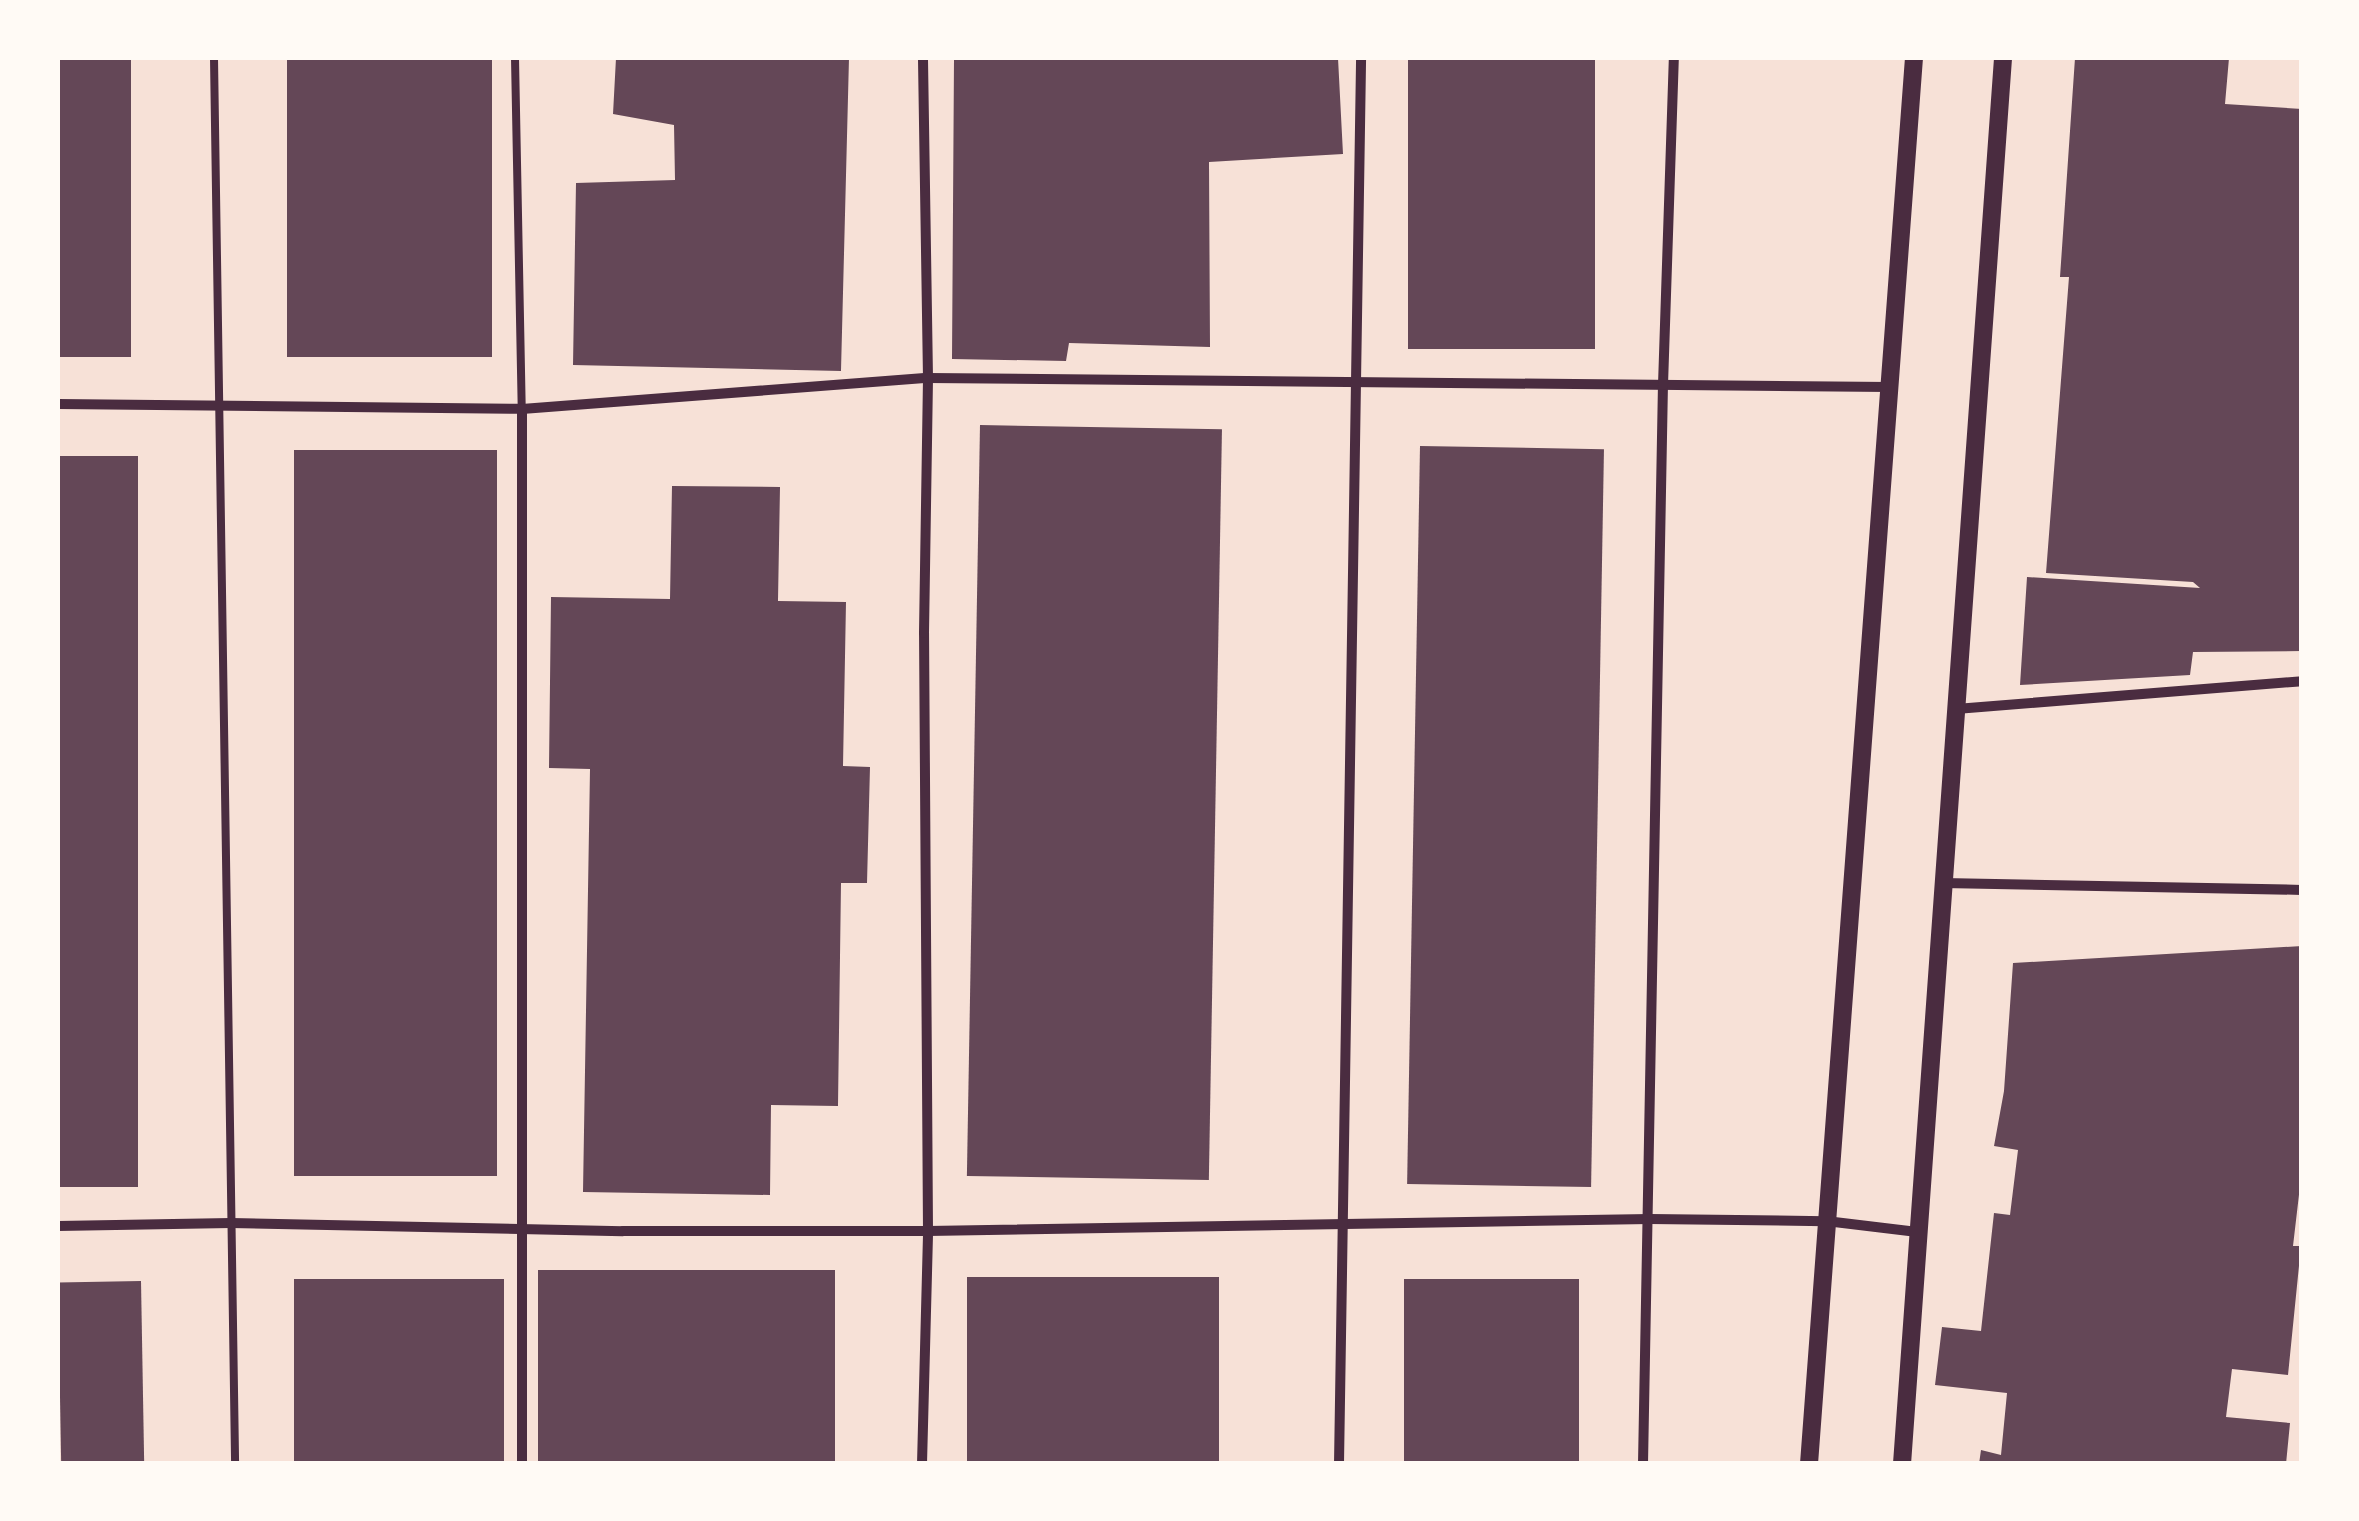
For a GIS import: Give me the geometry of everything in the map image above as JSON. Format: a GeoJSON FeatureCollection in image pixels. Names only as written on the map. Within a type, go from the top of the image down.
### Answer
{"type":"FeatureCollection","features":[{"type":"Feature","properties":{"kind":"street"},"geometry":{"type":"LineString","coordinates":[[922,1464],[928,1231],[924,633],[928,378],[923,58]]}},
{"type":"Feature","properties":{"kind":"street"},"geometry":{"type":"LineString","coordinates":[[1339,1464],[1346,1224],[1361,58]]}},
{"type":"Feature","properties":{"kind":"street"},"geometry":{"type":"LineString","coordinates":[[1643,1464],[1663,385],[1674,58]]}},
{"type":"Feature","properties":{"kind":"street"},"geometry":{"type":"LineString","coordinates":[[1809,1464],[1914,58]]}},
{"type":"Feature","properties":{"kind":"street"},"geometry":{"type":"LineString","coordinates":[[1902,1464],[2003,58]]}},
{"type":"Feature","properties":{"kind":"street"},"geometry":{"type":"LineString","coordinates":[[58,404],[522,408],[928,378],[1889,387]]}},
{"type":"Feature","properties":{"kind":"street"},"geometry":{"type":"LineString","coordinates":[[522,408],[522,1464]]}},
{"type":"Feature","properties":{"kind":"street"},"geometry":{"type":"LineString","coordinates":[[1956,709],[2302,681]]}},
{"type":"Feature","properties":{"kind":"street"},"geometry":{"type":"LineString","coordinates":[[1943,883],[2302,890]]}},
{"type":"Feature","properties":{"kind":"street"},"geometry":{"type":"LineString","coordinates":[[58,1226],[231,1223],[928,1231],[1650,1218],[1826,1221],[1917,1232]]}},
{"type":"Feature","properties":{"kind":"lane"},"geometry":{"type":"LineString","coordinates":[[214,58],[234,1464]]}},
{"type":"Feature","properties":{"kind":"lane"},"geometry":{"type":"LineString","coordinates":[[515,58],[522,408]]}},
{"type":"Feature","properties":{"kind":"building"},"geometry":{"type":"Polygon","coordinates":[[[58,58],[131,58],[131,357],[58,357],[58,58]]]}},
{"type":"Feature","properties":{"kind":"building"},"geometry":{"type":"Polygon","coordinates":[[[287,58],[492,58],[492,357],[287,357],[287,58]]]}},
{"type":"Feature","properties":{"kind":"building"},"geometry":{"type":"Polygon","coordinates":[[[616,58],[849,58],[841,371],[573,365],[576,183],[675,180],[674,125],[613,114],[616,58]]]}},
{"type":"Feature","properties":{"kind":"building"},"geometry":{"type":"Polygon","coordinates":[[[954,58],[1338,58],[1343,154],[1209,162],[1210,347],[1069,343],[1066,361],[952,359],[954,58]]]}},
{"type":"Feature","properties":{"kind":"building"},"geometry":{"type":"Polygon","coordinates":[[[1408,58],[1595,58],[1595,349],[1408,349],[1408,58]]]}},
{"type":"Feature","properties":{"kind":"building"},"geometry":{"type":"Polygon","coordinates":[[[2075,58],[2229,58],[2225,104],[2302,109],[2302,651],[2193,652],[2190,675],[2020,685],[2027,577],[2200,588],[2193,582],[2046,573],[2069,277],[2060,277],[2075,58]]]}},
{"type":"Feature","properties":{"kind":"building"},"geometry":{"type":"Polygon","coordinates":[[[980,425],[1222,429],[1209,1180],[967,1176],[980,425]]]}},
{"type":"Feature","properties":{"kind":"building"},"geometry":{"type":"Polygon","coordinates":[[[1420,446],[1604,449],[1591,1187],[1407,1184],[1420,446]]]}},
{"type":"Feature","properties":{"kind":"building"},"geometry":{"type":"Polygon","coordinates":[[[294,450],[497,450],[497,1176],[294,1176],[294,450]]]}},
{"type":"Feature","properties":{"kind":"building"},"geometry":{"type":"Polygon","coordinates":[[[58,456],[138,456],[138,1187],[58,1187],[58,456]]]}},
{"type":"Feature","properties":{"kind":"building"},"geometry":{"type":"Polygon","coordinates":[[[672,486],[780,487],[778,601],[846,602],[843,766],[870,767],[867,883],[841,883],[838,1106],[771,1105],[770,1195],[583,1192],[590,769],[549,768],[551,597],[670,599],[672,486]]]}},
{"type":"Feature","properties":{"kind":"building"},"geometry":{"type":"Polygon","coordinates":[[[2302,946],[2302,1169],[2293,1246],[2301,1246],[2288,1375],[2232,1369],[2226,1417],[2290,1423],[2286,1464],[1979,1464],[1981,1450],[2001,1455],[2007,1393],[1935,1385],[1942,1327],[1981,1331],[1994,1213],[2010,1215],[2018,1150],[1994,1146],[2004,1091],[2013,963],[2302,946]]]}},
{"type":"Feature","properties":{"kind":"building"},"geometry":{"type":"Polygon","coordinates":[[[538,1270],[835,1270],[835,1464],[538,1464],[538,1270]]]}},
{"type":"Feature","properties":{"kind":"building"},"geometry":{"type":"Polygon","coordinates":[[[967,1277],[1219,1277],[1219,1464],[967,1464],[967,1277]]]}},
{"type":"Feature","properties":{"kind":"building"},"geometry":{"type":"Polygon","coordinates":[[[294,1279],[504,1279],[504,1464],[294,1464],[294,1279]]]}},
{"type":"Feature","properties":{"kind":"building"},"geometry":{"type":"Polygon","coordinates":[[[1404,1279],[1579,1279],[1579,1464],[1404,1464],[1404,1279]]]}},
{"type":"Feature","properties":{"kind":"building"},"geometry":{"type":"Polygon","coordinates":[[[141,1281],[144,1464],[61,1464],[58,1282],[141,1281]]]}}]}
